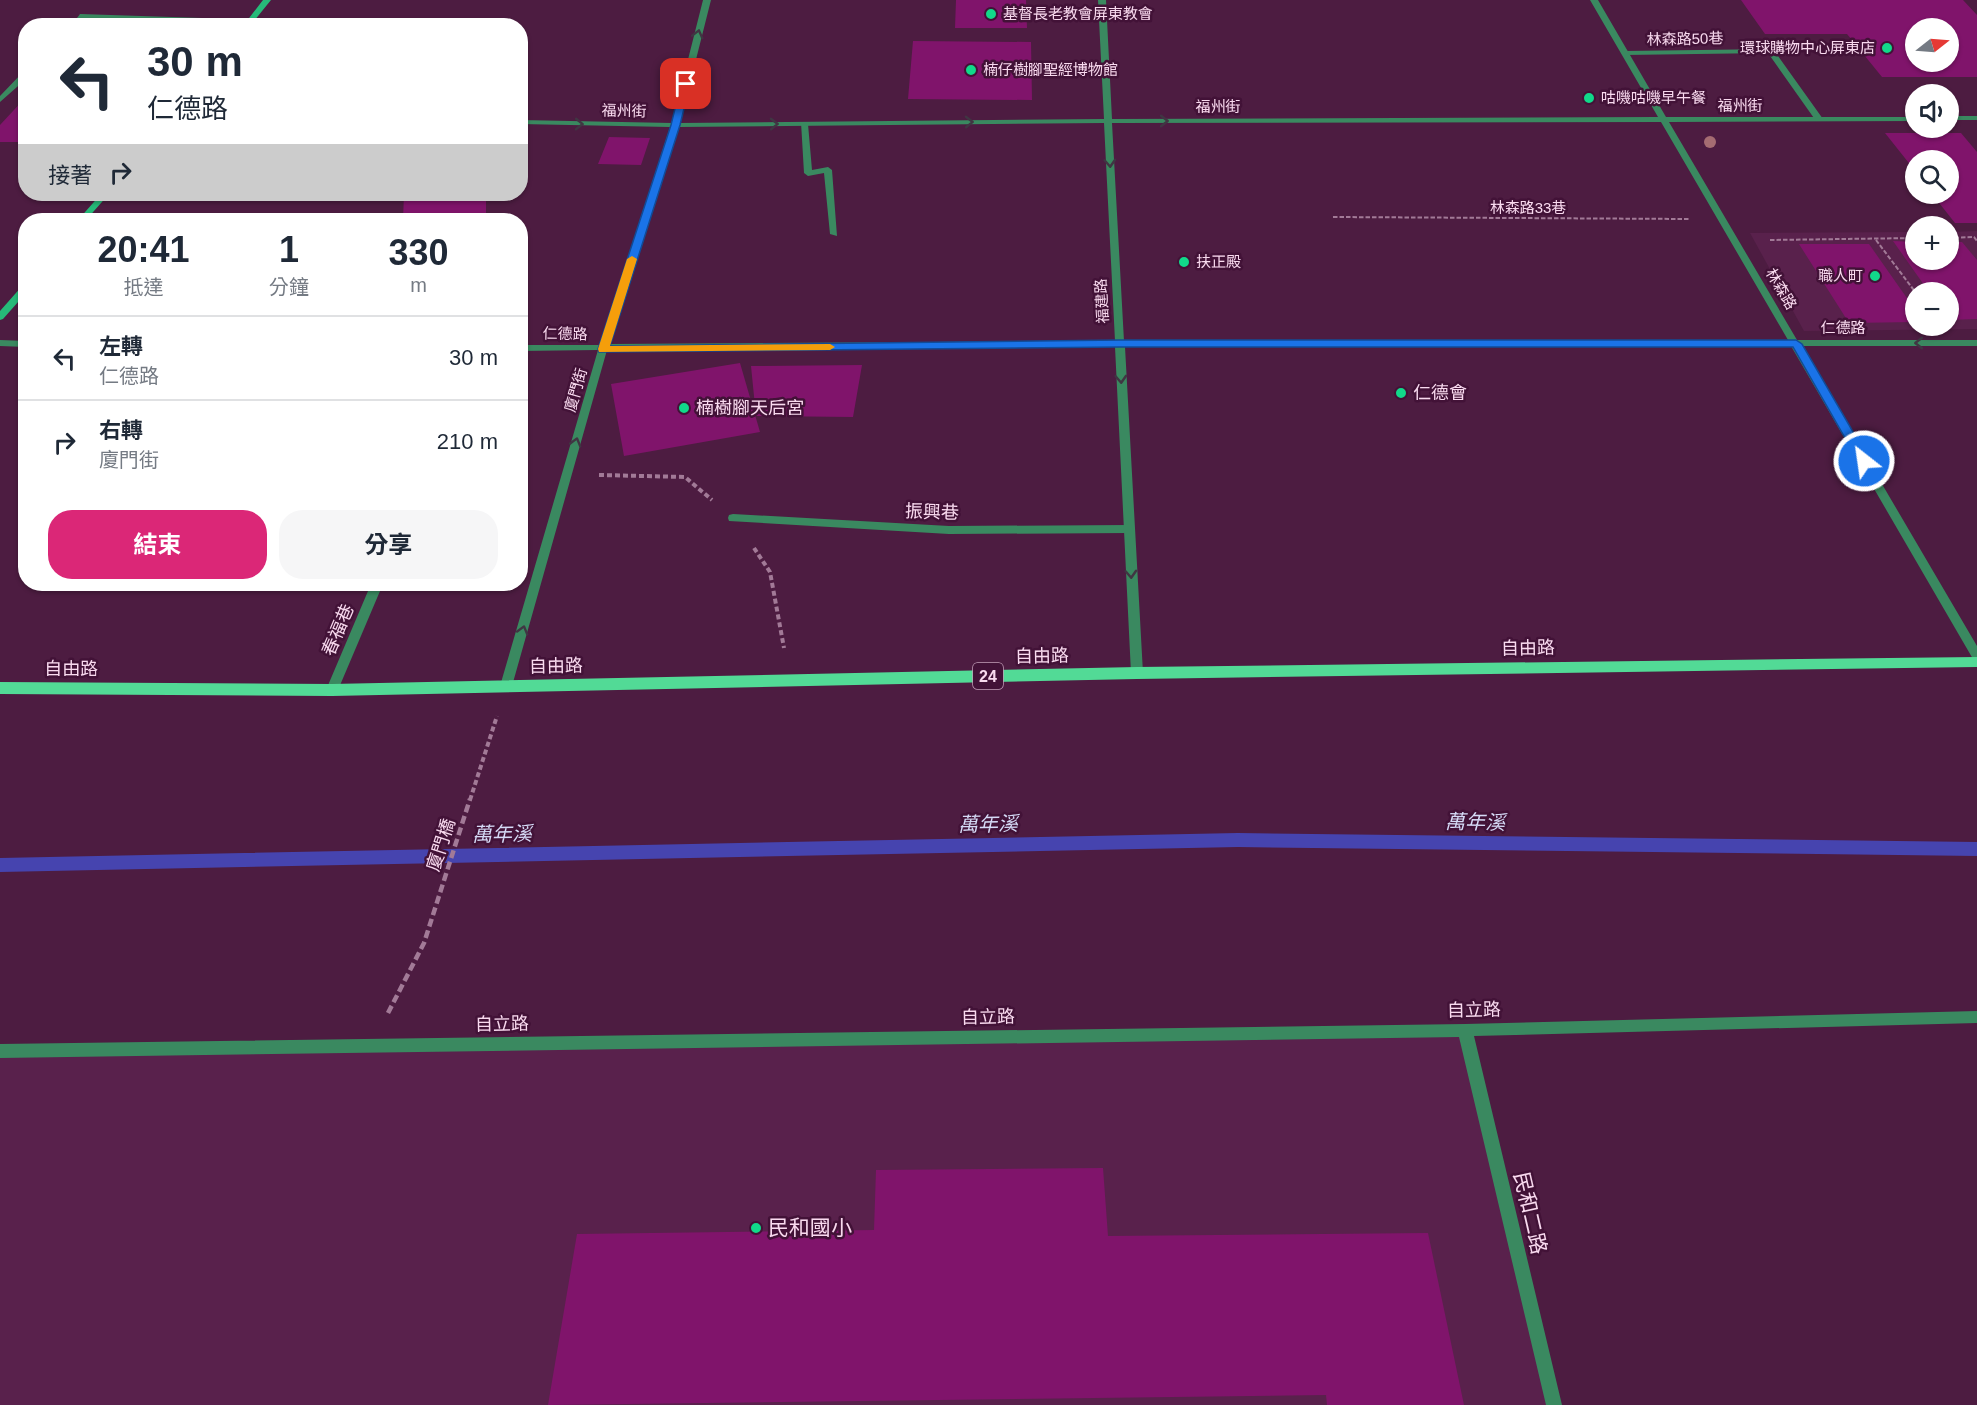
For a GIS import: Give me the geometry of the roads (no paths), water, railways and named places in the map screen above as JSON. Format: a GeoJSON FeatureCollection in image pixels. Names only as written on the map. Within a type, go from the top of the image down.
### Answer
{"type":"FeatureCollection","features":[{"type":"Feature","properties":{"kind":"main road","name":"自由路"},"geometry":{"type":"LineString","coordinates":[[0,688],[332,690],[1137,673],[1977,662]]}},
{"type":"Feature","properties":{"kind":"street"},"geometry":{"type":"LineString","coordinates":[[252,18],[267,0]]}},
{"type":"Feature","properties":{"kind":"street","name":"廈門街"},"geometry":{"type":"LineString","coordinates":[[506,686],[603,349],[675,125],[707,0]]}},
{"type":"Feature","properties":{"kind":"street","name":"福建路"},"geometry":{"type":"LineString","coordinates":[[1102,0],[1137,673]]}},
{"type":"Feature","properties":{"kind":"street","name":"林森路"},"geometry":{"type":"LineString","coordinates":[[1594,0],[1977,656]]}},
{"type":"Feature","properties":{"kind":"street"},"geometry":{"type":"LineString","coordinates":[[81,18],[83,16],[124,18]]}},
{"type":"Feature","properties":{"kind":"street","name":"林森路50巷"},"geometry":{"type":"LineString","coordinates":[[1625,53],[1770,51],[1820,119]]}},
{"type":"Feature","properties":{"kind":"street"},"geometry":{"type":"LineString","coordinates":[[0,100],[18,82]]}},
{"type":"Feature","properties":{"kind":"street"},"geometry":{"type":"LineString","coordinates":[[1959,118],[1977,118]]}},
{"type":"Feature","properties":{"kind":"street","name":"福州街"},"geometry":{"type":"LineString","coordinates":[[528,122],[675,125],[1108,121],[1905,119]]}},
{"type":"Feature","properties":{"kind":"street"},"geometry":{"type":"LineString","coordinates":[[804,124],[808,173],[828,170],[834,234]]}},
{"type":"Feature","properties":{"kind":"street"},"geometry":{"type":"LineString","coordinates":[[88,213],[99,201]]}},
{"type":"Feature","properties":{"kind":"street"},"geometry":{"type":"LineString","coordinates":[[0,317],[18,296]]}},
{"type":"Feature","properties":{"kind":"street","name":"仁德路"},"geometry":{"type":"LineString","coordinates":[[528,348],[1120,344],[1977,343]]}},
{"type":"Feature","properties":{"kind":"street"},"geometry":{"type":"LineString","coordinates":[[0,344],[18,344]]}},
{"type":"Feature","properties":{"kind":"street","name":"振興巷"},"geometry":{"type":"LineString","coordinates":[[733,518],[949,530],[1129,529]]}},
{"type":"Feature","properties":{"kind":"street","name":"春福巷"},"geometry":{"type":"LineString","coordinates":[[332,690],[374,591]]}},
{"type":"Feature","properties":{"kind":"street","name":"自立路"},"geometry":{"type":"LineString","coordinates":[[0,1051],[1465,1030],[1977,1017]]}},
{"type":"Feature","properties":{"kind":"street","name":"民和二路"},"geometry":{"type":"LineString","coordinates":[[1465,1030],[1554,1405]]}},
{"type":"Feature","properties":{"kind":"waterway","name":"萬年溪"},"geometry":{"type":"LineString","coordinates":[[0,865],[1238,840],[1977,849]]}},
{"type":"Feature","properties":{"kind":"place","name":"基督長老教會屏東教會"},"geometry":{"type":"Point","coordinates":[991,14]}},
{"type":"Feature","properties":{"kind":"place","name":"環球購物中心屏東店"},"geometry":{"type":"Point","coordinates":[1887,48]}},
{"type":"Feature","properties":{"kind":"place","name":"楠仔樹腳聖經博物館"},"geometry":{"type":"Point","coordinates":[971,70]}},
{"type":"Feature","properties":{"kind":"place","name":"咕嘰咕嘰早午餐"},"geometry":{"type":"Point","coordinates":[1589,98]}},
{"type":"Feature","properties":{"kind":"place","name":"扶正殿"},"geometry":{"type":"Point","coordinates":[1184,262]}},
{"type":"Feature","properties":{"kind":"place","name":"職人町"},"geometry":{"type":"Point","coordinates":[1875,276]}},
{"type":"Feature","properties":{"kind":"place","name":"仁德會"},"geometry":{"type":"Point","coordinates":[1401,393]}},
{"type":"Feature","properties":{"kind":"place","name":"楠樹腳天后宮"},"geometry":{"type":"Point","coordinates":[684,408]}},
{"type":"Feature","properties":{"kind":"place","name":"民和國小"},"geometry":{"type":"Point","coordinates":[756,1228]}}]}
